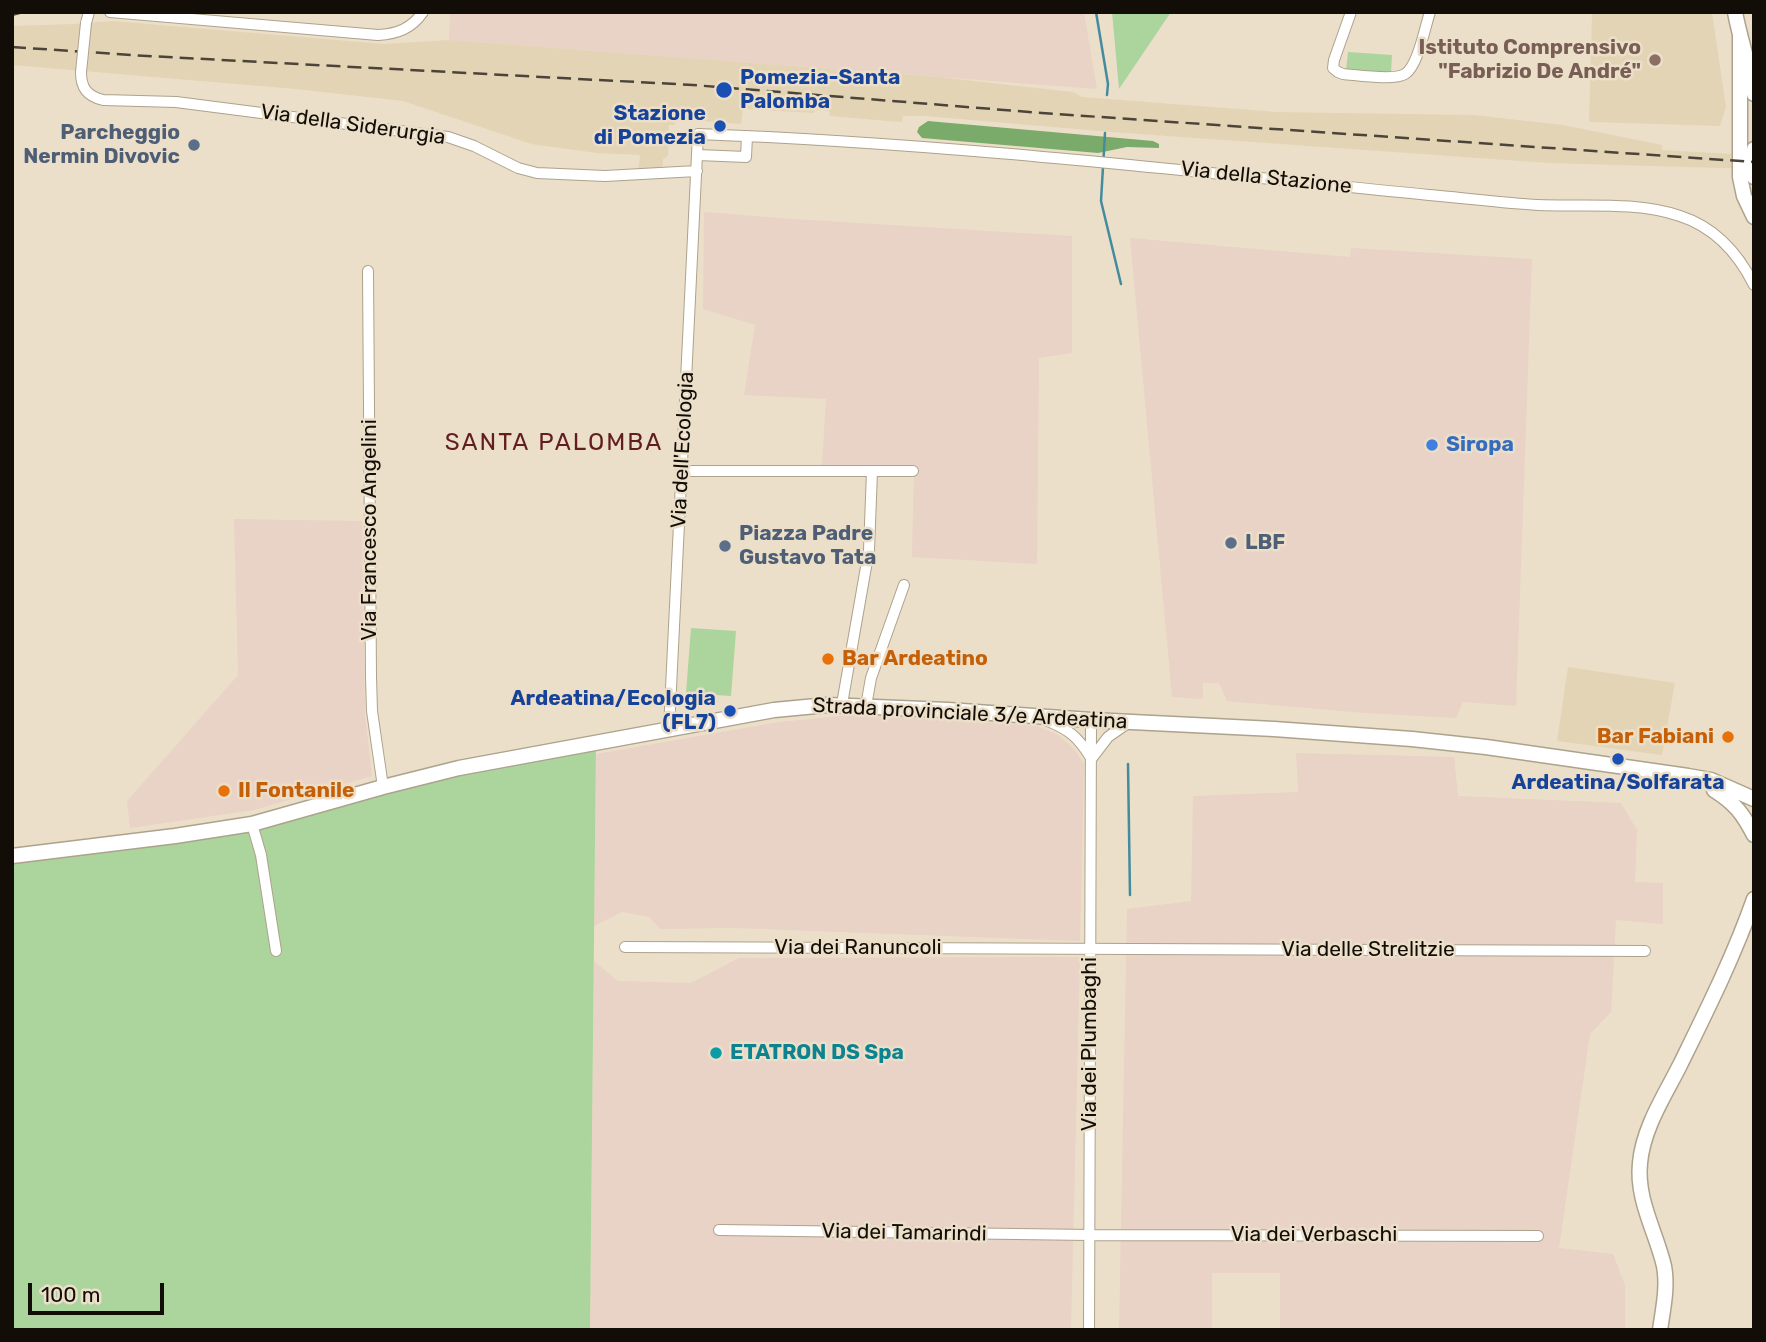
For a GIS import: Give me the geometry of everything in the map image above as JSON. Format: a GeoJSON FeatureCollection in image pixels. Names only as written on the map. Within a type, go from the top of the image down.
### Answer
{"type":"FeatureCollection","features":[{"type":"Feature","properties":{"kind":"main road"},"geometry":{"type":"LineString","coordinates":[[1735,12],[1754,94]]}},
{"type":"Feature","properties":{"kind":"main road"},"geometry":{"type":"LineString","coordinates":[[1740,35],[1740,177],[1744,196],[1754,217]]}},
{"type":"Feature","properties":{"kind":"main road"},"geometry":{"type":"LineString","coordinates":[[1754,149],[1754,177]]}},
{"type":"Feature","properties":{"kind":"main road","name":"Strada provinciale 3/e Ardeatina"},"geometry":{"type":"LineString","coordinates":[[12,856],[252,824],[459,768],[774,710],[842,704],[1412,739],[1688,776]]}},
{"type":"Feature","properties":{"kind":"main road"},"geometry":{"type":"LineString","coordinates":[[1688,776],[1711,780],[1754,799]]}},
{"type":"Feature","properties":{"kind":"main road"},"geometry":{"type":"LineString","coordinates":[[1688,776],[1731,801],[1743,814],[1754,835]]}},
{"type":"Feature","properties":{"kind":"main road"},"geometry":{"type":"LineString","coordinates":[[1660,1330],[1665,1271],[1640,1188],[1641,1156],[1651,1123],[1724,974],[1754,899]]}},
{"type":"Feature","properties":{"kind":"main road"},"geometry":{"type":"LineString","coordinates":[[1724,974],[1754,931]]}},
{"type":"Feature","properties":{"kind":"street"},"geometry":{"type":"LineString","coordinates":[[110,12],[378,35],[394,34],[409,27],[424,12]]}},
{"type":"Feature","properties":{"kind":"street"},"geometry":{"type":"LineString","coordinates":[[1351,12],[1334,60],[1334,68],[1343,74],[1387,77],[1403,75],[1412,67],[1430,12]]}},
{"type":"Feature","properties":{"kind":"street","name":"Via della Siderurgia"},"geometry":{"type":"LineString","coordinates":[[88,18],[83,32],[82,84],[85,91],[99,99],[176,102],[448,137],[474,146],[518,168],[537,173],[605,176],[698,171]]}},
{"type":"Feature","properties":{"kind":"street","name":"Via della Stazione"},"geometry":{"type":"LineString","coordinates":[[698,155],[698,134],[747,135],[978,150],[1523,204],[1629,207],[1661,211],[1692,220],[1714,234],[1737,257],[1754,285]]}},
{"type":"Feature","properties":{"kind":"street"},"geometry":{"type":"LineString","coordinates":[[698,171],[698,155],[746,157],[747,135]]}},
{"type":"Feature","properties":{"kind":"street","name":"Via dell'Ecologia"},"geometry":{"type":"LineString","coordinates":[[669,729],[698,171]]}},
{"type":"Feature","properties":{"kind":"street","name":"Via Francesco Angelini"},"geometry":{"type":"LineString","coordinates":[[368,271],[370,677],[383,787]]}},
{"type":"Feature","properties":{"kind":"street"},"geometry":{"type":"LineString","coordinates":[[682,471],[913,471]]}},
{"type":"Feature","properties":{"kind":"street"},"geometry":{"type":"LineString","coordinates":[[842,704],[869,550],[872,471]]}},
{"type":"Feature","properties":{"kind":"street"},"geometry":{"type":"LineString","coordinates":[[866,706],[871,678],[904,585]]}},
{"type":"Feature","properties":{"kind":"street"},"geometry":{"type":"LineString","coordinates":[[1033,715],[1074,735],[1091,759],[1108,737],[1131,722]]}},
{"type":"Feature","properties":{"kind":"street","name":"Via dei Plumbaghi"},"geometry":{"type":"LineString","coordinates":[[1088,1330],[1091,719]]}},
{"type":"Feature","properties":{"kind":"street"},"geometry":{"type":"LineString","coordinates":[[252,824],[261,855],[276,951]]}},
{"type":"Feature","properties":{"kind":"street","name":"Via dei Ranuncoli"},"geometry":{"type":"LineString","coordinates":[[625,947],[1091,949]]}},
{"type":"Feature","properties":{"kind":"street","name":"Via delle Strelitzie"},"geometry":{"type":"LineString","coordinates":[[1091,949],[1645,951]]}},
{"type":"Feature","properties":{"kind":"street","name":"Via dei Tamarindi"},"geometry":{"type":"LineString","coordinates":[[719,1230],[1090,1235]]}},
{"type":"Feature","properties":{"kind":"street","name":"Via dei Verbaschi"},"geometry":{"type":"LineString","coordinates":[[1090,1235],[1538,1236]]}},
{"type":"Feature","properties":{"kind":"shaded area"},"geometry":{"type":"Polygon","coordinates":[[[450,12],[1084,12],[1097,89],[449,40],[450,12]]]}},
{"type":"Feature","properties":{"kind":"shaded area","name":"Istituto Comprensivo \"Fabrizio De André\""},"geometry":{"type":"Polygon","coordinates":[[[1592,12],[1712,12],[1726,107],[1720,126],[1589,122],[1592,12]]]}},
{"type":"Feature","properties":{"kind":"shaded area"},"geometry":{"type":"Polygon","coordinates":[[[113,21],[384,44],[449,40],[938,77],[1073,92],[1082,97],[1277,112],[1474,115],[1563,125],[1662,145],[1662,150],[1733,154],[1754,169],[1548,163],[924,116],[903,116],[902,122],[830,116],[829,111],[815,110],[814,113],[743,109],[741,124],[675,119],[675,125],[669,125],[668,156],[663,159],[663,166],[653,171],[638,172],[640,155],[596,153],[531,144],[403,101],[12,65],[12,26],[113,21]]]}},
{"type":"Feature","properties":{"kind":"shaded area"},"geometry":{"type":"Polygon","coordinates":[[[704,212],[1072,236],[1072,353],[1039,358],[1037,564],[912,557],[914,467],[822,465],[826,399],[744,395],[755,325],[703,309],[704,212]]]}},
{"type":"Feature","properties":{"kind":"shaded area"},"geometry":{"type":"Polygon","coordinates":[[[1130,238],[1350,257],[1351,248],[1532,259],[1516,706],[1463,702],[1456,718],[1365,713],[1227,701],[1219,683],[1203,683],[1203,699],[1172,697],[1130,238]]]}},
{"type":"Feature","properties":{"kind":"shaded area"},"geometry":{"type":"Polygon","coordinates":[[[234,519],[362,521],[365,714],[372,776],[254,810],[130,828],[127,801],[238,675],[234,519]]]}},
{"type":"Feature","properties":{"kind":"shaded area"},"geometry":{"type":"Polygon","coordinates":[[[1568,667],[1675,683],[1662,755],[1557,741],[1568,667]]]}},
{"type":"Feature","properties":{"kind":"shaded area"},"geometry":{"type":"Polygon","coordinates":[[[861,714],[1037,726],[1058,735],[1074,749],[1084,764],[1080,941],[733,928],[660,929],[649,917],[622,912],[594,926],[596,754],[779,722],[861,714]]]}},
{"type":"Feature","properties":{"kind":"shaded area"},"geometry":{"type":"Polygon","coordinates":[[[1296,753],[1454,757],[1458,796],[1621,803],[1637,830],[1635,882],[1663,883],[1663,924],[1616,920],[1611,1012],[1590,1034],[1559,1248],[1613,1254],[1625,1285],[1625,1330],[1280,1330],[1280,1273],[1212,1273],[1212,1330],[1119,1330],[1127,909],[1191,901],[1193,796],[1298,792],[1296,753]]]}},
{"type":"Feature","properties":{"kind":"shaded area"},"geometry":{"type":"Polygon","coordinates":[[[1080,957],[1071,1330],[590,1330],[594,961],[618,981],[691,983],[739,958],[1080,957]]]}},
{"type":"Feature","properties":{"kind":"green space"},"geometry":{"type":"Polygon","coordinates":[[[1112,12],[1171,12],[1119,89],[1112,12]]]}},
{"type":"Feature","properties":{"kind":"green space"},"geometry":{"type":"Polygon","coordinates":[[[1348,52],[1392,55],[1391,73],[1346,70],[1348,52]]]}},
{"type":"Feature","properties":{"kind":"green space"},"geometry":{"type":"Polygon","coordinates":[[[928,121],[1153,141],[1159,144],[1159,148],[1127,147],[1098,153],[922,138],[917,132],[919,127],[928,121]]]}},
{"type":"Feature","properties":{"kind":"green space"},"geometry":{"type":"Polygon","coordinates":[[[691,628],[736,631],[731,696],[686,693],[691,628]]]}},
{"type":"Feature","properties":{"kind":"green space"},"geometry":{"type":"Polygon","coordinates":[[[596,743],[590,1330],[12,1330],[12,856],[204,831],[596,743]]]}},
{"type":"Feature","properties":{"kind":"waterway"},"geometry":{"type":"LineString","coordinates":[[1096,12],[1108,84],[1107,95]]}},
{"type":"Feature","properties":{"kind":"waterway"},"geometry":{"type":"LineString","coordinates":[[1105,133],[1101,201],[1121,284]]}},
{"type":"Feature","properties":{"kind":"waterway"},"geometry":{"type":"LineString","coordinates":[[1128,764],[1130,895]]}},
{"type":"Feature","properties":{"kind":"railway"},"geometry":{"type":"LineString","coordinates":[[12,15],[23,12]]}},
{"type":"Feature","properties":{"kind":"railway"},"geometry":{"type":"LineString","coordinates":[[12,47],[693,85],[1042,113],[1754,162]]}},
{"type":"Feature","properties":{"kind":"place","name":"Istituto Comprensivo \"Fabrizio De André\""},"geometry":{"type":"Point","coordinates":[1655,60]}},
{"type":"Feature","properties":{"kind":"place","name":"Pomezia-Santa Palomba"},"geometry":{"type":"Point","coordinates":[724,90]}},
{"type":"Feature","properties":{"kind":"place","name":"Stazione di Pomezia"},"geometry":{"type":"Point","coordinates":[720,126]}},
{"type":"Feature","properties":{"kind":"place","name":"Parcheggio Nermin Divovic"},"geometry":{"type":"Point","coordinates":[194,145]}},
{"type":"Feature","properties":{"kind":"place","name":"Siropa"},"geometry":{"type":"Point","coordinates":[1432,445]}},
{"type":"Feature","properties":{"kind":"place","name":"LBF"},"geometry":{"type":"Point","coordinates":[1231,543]}},
{"type":"Feature","properties":{"kind":"place","name":"Piazza Padre Gustavo Tata"},"geometry":{"type":"Point","coordinates":[725,546]}},
{"type":"Feature","properties":{"kind":"place","name":"Bar Ardeatino"},"geometry":{"type":"Point","coordinates":[828,659]}},
{"type":"Feature","properties":{"kind":"place","name":"Ardeatina/Ecologia (FL7)"},"geometry":{"type":"Point","coordinates":[730,711]}},
{"type":"Feature","properties":{"kind":"place","name":"Bar Fabiani"},"geometry":{"type":"Point","coordinates":[1728,737]}},
{"type":"Feature","properties":{"kind":"place","name":"Ardeatina/Solfarata"},"geometry":{"type":"Point","coordinates":[1618,759]}},
{"type":"Feature","properties":{"kind":"place","name":"Il Fontanile"},"geometry":{"type":"Point","coordinates":[224,791]}},
{"type":"Feature","properties":{"kind":"place","name":"ETATRON DS Spa"},"geometry":{"type":"Point","coordinates":[716,1053]}},
{"type":"Feature","properties":{"kind":"district","name":"SANTA PALOMBA"},"geometry":{"type":"Point","coordinates":[554,443]}}]}
